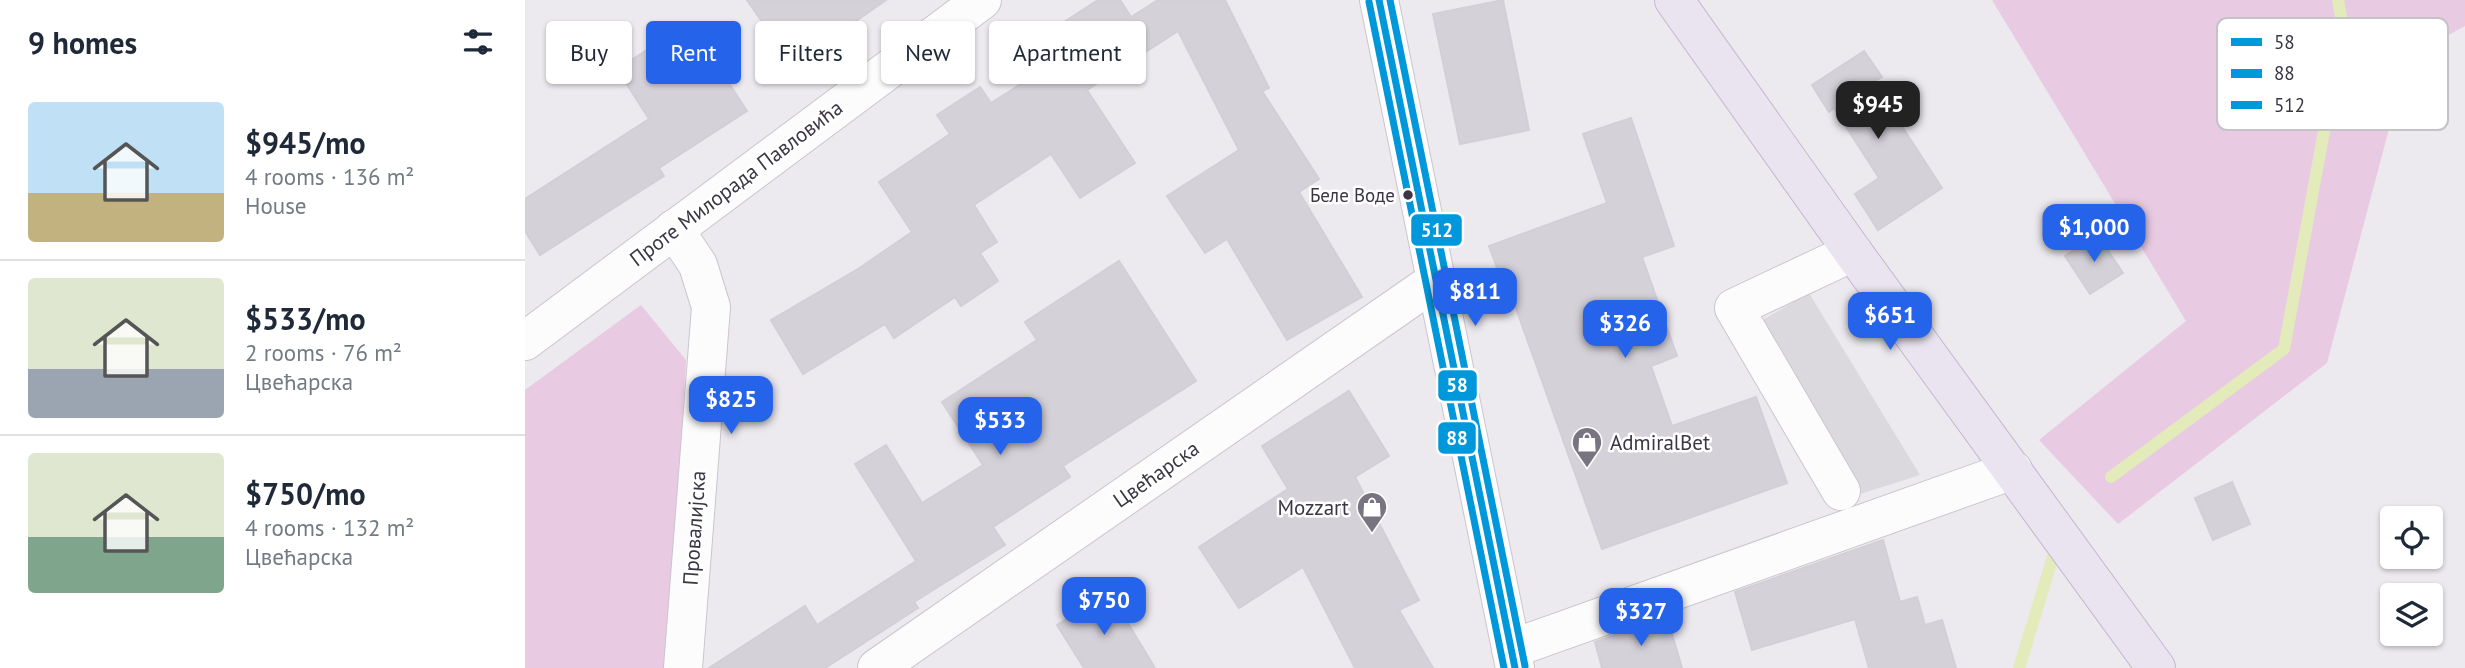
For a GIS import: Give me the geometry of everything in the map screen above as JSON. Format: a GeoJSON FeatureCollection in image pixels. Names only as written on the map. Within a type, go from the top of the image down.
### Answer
{"type":"FeatureCollection","features":[{"type":"Feature","properties":{"kind":"main road"},"geometry":{"type":"LineString","coordinates":[[1674,0],[1853,252],[2156,668]]}},
{"type":"Feature","properties":{"kind":"street","name":"Проте Милорада Павловића"},"geometry":{"type":"LineString","coordinates":[[525,341],[982,0]]}},
{"type":"Feature","properties":{"kind":"street"},"geometry":{"type":"LineString","coordinates":[[1379,0],[1513,658],[2013,470]]}},
{"type":"Feature","properties":{"kind":"street","name":"Провалијска"},"geometry":{"type":"LineString","coordinates":[[674,229],[698,265],[711,307],[683,668]]}},
{"type":"Feature","properties":{"kind":"street"},"geometry":{"type":"LineString","coordinates":[[1841,491],[1734,308],[1853,252]]}},
{"type":"Feature","properties":{"kind":"street","name":"Цвећарска"},"geometry":{"type":"LineString","coordinates":[[877,668],[1435,281]]}},
{"type":"Feature","properties":{"kind":"shaded area"},"geometry":{"type":"Polygon","coordinates":[[[1992,0],[2465,0],[2465,26],[2448,35],[2448,18],[2217,18],[2217,130],[2389,130],[2327,363],[2118,524],[2039,440],[2186,321],[1992,0]]]}},
{"type":"Feature","properties":{"kind":"shaded area"},"geometry":{"type":"Polygon","coordinates":[[[1809,293],[1920,475],[1857,495],[1754,325],[1809,293]]]}},
{"type":"Feature","properties":{"kind":"shaded area"},"geometry":{"type":"Polygon","coordinates":[[[641,305],[686,360],[668,668],[525,668],[525,390],[641,305]]]}},
{"type":"Feature","properties":{"kind":"building"},"geometry":{"type":"Polygon","coordinates":[[[747,0],[886,0],[856,21],[761,21],[747,0]]]}},
{"type":"Feature","properties":{"kind":"building"},"geometry":{"type":"Polygon","coordinates":[[[1098,0],[1120,0],[1131,17],[1158,0],[1225,0],[1269,88],[1262,91],[1319,179],[1299,192],[1362,297],[1287,340],[1227,239],[1205,253],[1167,196],[1239,150],[1178,31],[1146,52],[1146,21],[1066,21],[1098,0]]]}},
{"type":"Feature","properties":{"kind":"building"},"geometry":{"type":"Polygon","coordinates":[[[1503,0],[1529,130],[1460,144],[1433,14],[1503,0]]]}},
{"type":"Feature","properties":{"kind":"building"},"geometry":{"type":"Polygon","coordinates":[[[646,51],[646,84],[729,84],[747,111],[659,168],[664,176],[540,255],[525,231],[525,199],[649,119],[627,84],[632,84],[632,59],[646,51]]]}},
{"type":"Feature","properties":{"kind":"building"},"geometry":{"type":"Polygon","coordinates":[[[1864,51],[1882,77],[1873,82],[1942,188],[1878,230],[1855,194],[1879,178],[1834,108],[1829,112],[1812,85],[1864,51]]]}},
{"type":"Feature","properties":{"kind":"building"},"geometry":{"type":"Polygon","coordinates":[[[1021,84],[1096,84],[1087,90],[1135,163],[1080,198],[1051,154],[974,205],[997,242],[980,253],[998,281],[961,306],[955,297],[894,338],[885,324],[803,374],[771,320],[858,269],[912,232],[879,182],[950,134],[937,115],[980,87],[991,103],[1021,84]]]}},
{"type":"Feature","properties":{"kind":"building"},"geometry":{"type":"Polygon","coordinates":[[[1631,118],[1674,246],[1642,257],[1677,356],[1651,366],[1672,426],[1756,397],[1787,483],[1602,549],[1507,283],[1503,284],[1489,246],[1607,203],[1583,134],[1631,118]]]}},
{"type":"Feature","properties":{"kind":"building"},"geometry":{"type":"Polygon","coordinates":[[[2097,234],[2123,273],[2090,294],[2065,256],[2097,234]]]}},
{"type":"Feature","properties":{"kind":"building"},"geometry":{"type":"Polygon","coordinates":[[[1119,261],[1196,381],[1063,466],[1070,477],[993,527],[1005,545],[914,602],[918,608],[825,668],[709,668],[805,606],[817,625],[916,561],[855,464],[886,445],[922,503],[983,465],[942,402],[1037,340],[1025,322],[1119,261]]]}},
{"type":"Feature","properties":{"kind":"building"},"geometry":{"type":"Polygon","coordinates":[[[1349,391],[1389,456],[1355,477],[1419,600],[1399,610],[1433,668],[1355,668],[1303,567],[1239,608],[1199,547],[1288,489],[1262,446],[1349,391]]]}},
{"type":"Feature","properties":{"kind":"building"},"geometry":{"type":"Polygon","coordinates":[[[2232,482],[2250,524],[2213,540],[2195,498],[2232,482]]]}},
{"type":"Feature","properties":{"kind":"building"},"geometry":{"type":"Polygon","coordinates":[[[1883,540],[1900,602],[1917,597],[1925,625],[1942,620],[1956,668],[1869,668],[1855,619],[1752,650],[1735,592],[1883,540]]]}},
{"type":"Feature","properties":{"kind":"building"},"geometry":{"type":"Polygon","coordinates":[[[1109,592],[1155,668],[1084,668],[1057,625],[1109,592]]]}},
{"type":"Feature","properties":{"kind":"building"},"geometry":{"type":"Polygon","coordinates":[[[1667,617],[1682,668],[1602,668],[1595,642],[1667,617]]]}},
{"type":"Feature","properties":{"kind":"waterway"},"geometry":{"type":"LineString","coordinates":[[2338,0],[2341,18]]}},
{"type":"Feature","properties":{"kind":"waterway"},"geometry":{"type":"LineString","coordinates":[[2111,477],[2284,349],[2324,130]]}},
{"type":"Feature","properties":{"kind":"waterway"},"geometry":{"type":"LineString","coordinates":[[2019,668],[2055,550]]}},
{"type":"Feature","properties":{"kind":"transit line","name":"58"},"geometry":{"type":"LineString","coordinates":[[1379,0],[1515,668]]}},
{"type":"Feature","properties":{"kind":"transit line","name":"512"},"geometry":{"type":"LineString","coordinates":[[1390,0],[1525,666]]}},
{"type":"Feature","properties":{"kind":"transit line","name":"88"},"geometry":{"type":"LineString","coordinates":[[1369,2],[1504,668]]}},
{"type":"Feature","properties":{"kind":"place","name":"Беле Воде"},"geometry":{"type":"Point","coordinates":[1408,195]}},
{"type":"Feature","properties":{"kind":"place","name":"AdmiralBet"},"geometry":{"type":"Point","coordinates":[1587,469]}},
{"type":"Feature","properties":{"kind":"place","name":"Mozzart"},"geometry":{"type":"Point","coordinates":[1372,534]}}]}
